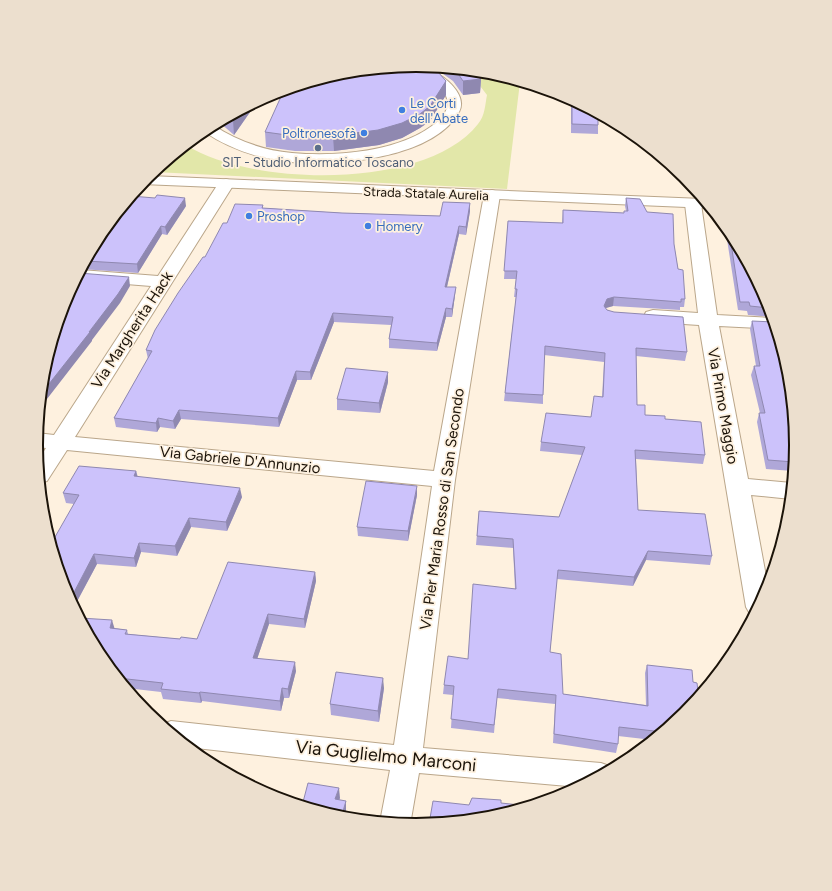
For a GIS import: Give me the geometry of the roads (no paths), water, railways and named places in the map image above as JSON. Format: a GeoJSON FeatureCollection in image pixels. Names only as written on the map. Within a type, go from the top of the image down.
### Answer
{"type":"FeatureCollection","features":[{"type":"Feature","properties":{"kind":"street"},"geometry":{"type":"LineString","coordinates":[[213,132],[225,141],[243,148],[264,153],[298,157],[347,157],[400,147],[424,137],[441,127],[453,113],[456,103],[452,92],[443,82],[428,72]]}},
{"type":"Feature","properties":{"kind":"street","name":"Strada Statale Aurelia"},"geometry":{"type":"LineString","coordinates":[[154,180],[700,204]]}},
{"type":"Feature","properties":{"kind":"street","name":"Via Margherita Hack"},"geometry":{"type":"LineString","coordinates":[[44,468],[226,184]]}},
{"type":"Feature","properties":{"kind":"street","name":"Via Pier Maria Rosso di San Secondo"},"geometry":{"type":"LineString","coordinates":[[396,818],[407,759],[444,480],[492,195]]}},
{"type":"Feature","properties":{"kind":"street","name":"Via Primo Maggio"},"geometry":{"type":"LineString","coordinates":[[700,205],[708,319],[757,596]]}},
{"type":"Feature","properties":{"kind":"street"},"geometry":{"type":"LineString","coordinates":[[84,275],[163,282]]}},
{"type":"Feature","properties":{"kind":"street"},"geometry":{"type":"LineString","coordinates":[[637,315],[768,324]]}},
{"type":"Feature","properties":{"kind":"street","name":"Via Gabriele D'Annunzio"},"geometry":{"type":"LineString","coordinates":[[43,441],[444,480]]}},
{"type":"Feature","properties":{"kind":"street"},"geometry":{"type":"LineString","coordinates":[[738,486],[786,490]]}},
{"type":"Feature","properties":{"kind":"street","name":"Via Guglielmo Marconi"},"geometry":{"type":"LineString","coordinates":[[180,734],[407,759],[590,775]]}},
{"type":"Feature","properties":{"kind":"place","name":"Le Corti dell'Abate"},"geometry":{"type":"Point","coordinates":[402,110]}},
{"type":"Feature","properties":{"kind":"place","name":"Poltronesofà"},"geometry":{"type":"Point","coordinates":[364,133]}},
{"type":"Feature","properties":{"kind":"place","name":"SIT - Studio Informatico Toscano"},"geometry":{"type":"Point","coordinates":[318,148]}},
{"type":"Feature","properties":{"kind":"place","name":"Proshop"},"geometry":{"type":"Point","coordinates":[249,216]}},
{"type":"Feature","properties":{"kind":"place","name":"Homery"},"geometry":{"type":"Point","coordinates":[368,226]}}]}
